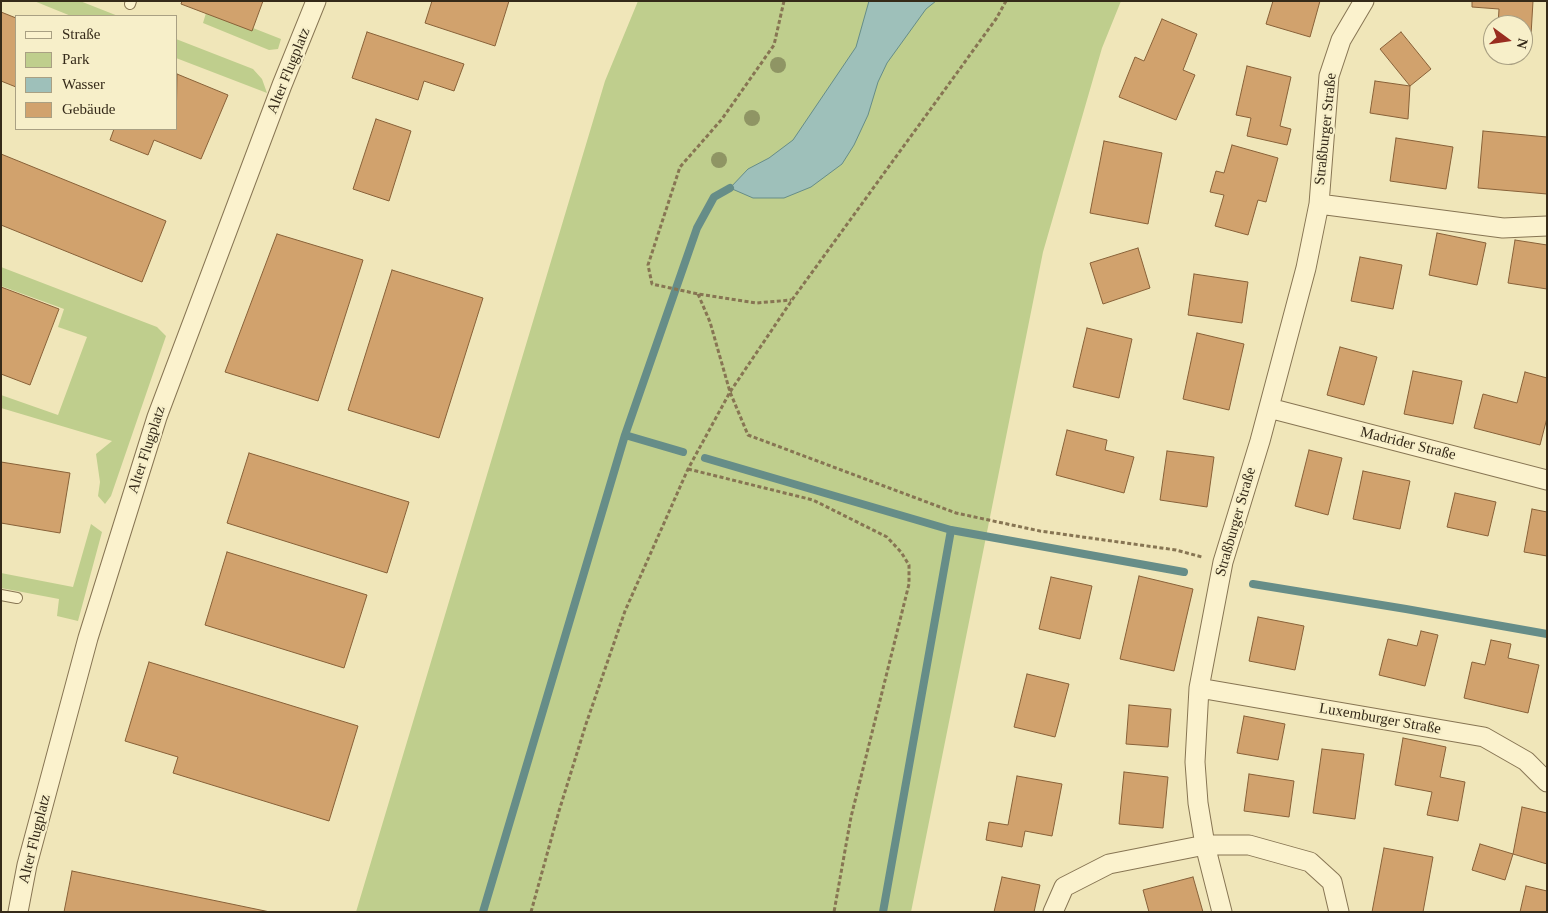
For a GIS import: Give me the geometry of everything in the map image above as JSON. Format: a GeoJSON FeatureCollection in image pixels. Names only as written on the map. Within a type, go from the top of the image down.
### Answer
{"type":"FeatureCollection","features":[{"type":"Feature","properties":{"kind":"street","name":"Alter Flugplatz"},"geometry":{"type":"LineString","coordinates":[[18,912],[27,865],[88,638],[157,417],[282,85],[316,1]]}},
{"type":"Feature","properties":{"kind":"street","name":"Straßburger Straße"},"geometry":{"type":"LineString","coordinates":[[1222,912],[1205,845],[1198,803],[1195,762],[1199,688],[1223,562],[1269,408],[1306,268],[1319,204],[1329,76],[1341,40],[1364,1]]}},
{"type":"Feature","properties":{"kind":"street","name":"Straßburger Straße"},"geometry":{"type":"LineString","coordinates":[[1319,204],[1503,228],[1547,226]]}},
{"type":"Feature","properties":{"kind":"street","name":"Madrider Straße"},"geometry":{"type":"LineString","coordinates":[[1269,408],[1547,480]]}},
{"type":"Feature","properties":{"kind":"street","name":"Luxemburger Straße"},"geometry":{"type":"LineString","coordinates":[[1199,688],[1484,737],[1526,761],[1547,782]]}},
{"type":"Feature","properties":{"kind":"street"},"geometry":{"type":"LineString","coordinates":[[1053,912],[1064,887],[1109,864],[1205,845],[1249,846],[1310,862],[1332,882],[1339,912]]}},
{"type":"Feature","properties":{"kind":"lane"},"geometry":{"type":"LineString","coordinates":[[1,595],[17,598]]}},
{"type":"Feature","properties":{"kind":"path"},"geometry":{"type":"LineString","coordinates":[[784,1],[774,44],[722,119],[680,167],[648,265],[652,284],[698,294],[756,303],[792,300]]}},
{"type":"Feature","properties":{"kind":"path"},"geometry":{"type":"LineString","coordinates":[[531,912],[559,811],[625,611],[688,470],[730,392],[792,300],[996,20],[1006,1]]}},
{"type":"Feature","properties":{"kind":"path"},"geometry":{"type":"LineString","coordinates":[[698,294],[710,322],[730,392],[748,435],[956,513],[1040,531],[1176,550],[1223,562]]}},
{"type":"Feature","properties":{"kind":"path"},"geometry":{"type":"LineString","coordinates":[[688,470],[812,500],[887,537],[901,552],[909,565],[909,584],[851,817],[834,912]]}},
{"type":"Feature","properties":{"kind":"green space"},"geometry":{"type":"Polygon","coordinates":[[[34,1],[80,1],[115,15],[69,15],[34,1]]]}},
{"type":"Feature","properties":{"kind":"green space"},"geometry":{"type":"Polygon","coordinates":[[[638,1],[1121,1],[1102,48],[1043,252],[911,912],[356,912],[605,81],[638,1]]]}},
{"type":"Feature","properties":{"kind":"green space"},"geometry":{"type":"Polygon","coordinates":[[[206,13],[281,39],[278,49],[269,50],[203,23],[206,13]]]}},
{"type":"Feature","properties":{"kind":"green space"},"geometry":{"type":"Polygon","coordinates":[[[178,40],[253,69],[262,79],[267,93],[178,59],[178,40]]]}},
{"type":"Feature","properties":{"kind":"green space"},"geometry":{"type":"Polygon","coordinates":[[[1,267],[157,327],[166,336],[111,496],[105,504],[98,496],[100,482],[96,454],[112,441],[1,408],[1,395],[58,415],[87,337],[58,327],[64,309],[1,286],[1,267]]]}},
{"type":"Feature","properties":{"kind":"green space"},"geometry":{"type":"Polygon","coordinates":[[[91,524],[102,532],[78,621],[57,616],[59,599],[1,588],[1,573],[73,587],[91,524]]]}},
{"type":"Feature","properties":{"kind":"water"},"geometry":{"type":"Polygon","coordinates":[[[869,1],[936,1],[926,9],[887,63],[878,82],[868,115],[854,145],[842,164],[811,187],[784,198],[753,198],[730,188],[748,169],[769,158],[793,140],[856,47],[869,1]]]}},
{"type":"Feature","properties":{"kind":"building"},"geometry":{"type":"Polygon","coordinates":[[[182,1],[263,1],[252,31],[181,4],[182,1]]]}},
{"type":"Feature","properties":{"kind":"building"},"geometry":{"type":"Polygon","coordinates":[[[432,1],[509,1],[495,46],[425,23],[432,1]]]}},
{"type":"Feature","properties":{"kind":"building"},"geometry":{"type":"Polygon","coordinates":[[[1273,1],[1320,1],[1310,37],[1266,24],[1273,1]]]}},
{"type":"Feature","properties":{"kind":"building"},"geometry":{"type":"Polygon","coordinates":[[[1472,1],[1533,1],[1532,15],[1499,15],[1499,9],[1472,7],[1472,1]]]}},
{"type":"Feature","properties":{"kind":"building"},"geometry":{"type":"Polygon","coordinates":[[[1,12],[15,18],[15,87],[1,81],[1,12]]]}},
{"type":"Feature","properties":{"kind":"building"},"geometry":{"type":"Polygon","coordinates":[[[1162,19],[1197,34],[1183,70],[1195,75],[1176,120],[1119,97],[1135,57],[1144,61],[1162,19]]]}},
{"type":"Feature","properties":{"kind":"building"},"geometry":{"type":"Polygon","coordinates":[[[367,32],[464,64],[454,91],[424,81],[418,100],[352,78],[367,32]]]}},
{"type":"Feature","properties":{"kind":"building"},"geometry":{"type":"Polygon","coordinates":[[[1401,32],[1431,69],[1410,86],[1380,49],[1401,32]]]}},
{"type":"Feature","properties":{"kind":"building"},"geometry":{"type":"Polygon","coordinates":[[[1247,66],[1291,77],[1280,126],[1291,129],[1287,145],[1247,136],[1251,118],[1236,115],[1247,66]]]}},
{"type":"Feature","properties":{"kind":"building"},"geometry":{"type":"Polygon","coordinates":[[[178,74],[228,95],[201,159],[154,140],[148,155],[110,140],[114,130],[178,130],[178,74]]]}},
{"type":"Feature","properties":{"kind":"building"},"geometry":{"type":"Polygon","coordinates":[[[1375,81],[1410,86],[1408,119],[1370,113],[1375,81]]]}},
{"type":"Feature","properties":{"kind":"building"},"geometry":{"type":"Polygon","coordinates":[[[376,119],[411,131],[389,201],[353,189],[376,119]]]}},
{"type":"Feature","properties":{"kind":"building"},"geometry":{"type":"Polygon","coordinates":[[[1483,131],[1547,137],[1547,194],[1478,188],[1483,131]]]}},
{"type":"Feature","properties":{"kind":"building"},"geometry":{"type":"Polygon","coordinates":[[[1396,138],[1453,147],[1446,189],[1390,181],[1396,138]]]}},
{"type":"Feature","properties":{"kind":"building"},"geometry":{"type":"Polygon","coordinates":[[[1104,141],[1162,153],[1148,224],[1090,213],[1104,141]]]}},
{"type":"Feature","properties":{"kind":"building"},"geometry":{"type":"Polygon","coordinates":[[[1232,145],[1278,158],[1266,202],[1258,200],[1248,235],[1215,226],[1224,195],[1210,192],[1216,171],[1224,173],[1232,145]]]}},
{"type":"Feature","properties":{"kind":"building"},"geometry":{"type":"Polygon","coordinates":[[[1,154],[166,221],[142,282],[1,225],[1,154]]]}},
{"type":"Feature","properties":{"kind":"building"},"geometry":{"type":"Polygon","coordinates":[[[1437,233],[1486,243],[1477,285],[1429,275],[1437,233]]]}},
{"type":"Feature","properties":{"kind":"building"},"geometry":{"type":"Polygon","coordinates":[[[277,234],[363,260],[318,401],[225,372],[277,234]]]}},
{"type":"Feature","properties":{"kind":"building"},"geometry":{"type":"Polygon","coordinates":[[[1515,240],[1547,245],[1547,289],[1508,283],[1515,240]]]}},
{"type":"Feature","properties":{"kind":"building"},"geometry":{"type":"Polygon","coordinates":[[[1138,248],[1150,288],[1103,304],[1090,263],[1138,248]]]}},
{"type":"Feature","properties":{"kind":"building"},"geometry":{"type":"Polygon","coordinates":[[[1360,257],[1402,265],[1393,309],[1351,301],[1360,257]]]}},
{"type":"Feature","properties":{"kind":"building"},"geometry":{"type":"Polygon","coordinates":[[[392,270],[483,298],[439,438],[348,410],[392,270]]]}},
{"type":"Feature","properties":{"kind":"building"},"geometry":{"type":"Polygon","coordinates":[[[1194,274],[1248,282],[1242,323],[1188,315],[1194,274]]]}},
{"type":"Feature","properties":{"kind":"building"},"geometry":{"type":"Polygon","coordinates":[[[1,287],[59,309],[30,385],[1,374],[1,287]]]}},
{"type":"Feature","properties":{"kind":"building"},"geometry":{"type":"Polygon","coordinates":[[[1087,328],[1132,339],[1119,398],[1073,387],[1087,328]]]}},
{"type":"Feature","properties":{"kind":"building"},"geometry":{"type":"Polygon","coordinates":[[[1197,333],[1244,344],[1229,410],[1183,399],[1197,333]]]}},
{"type":"Feature","properties":{"kind":"building"},"geometry":{"type":"Polygon","coordinates":[[[1340,347],[1377,357],[1364,405],[1327,395],[1340,347]]]}},
{"type":"Feature","properties":{"kind":"building"},"geometry":{"type":"Polygon","coordinates":[[[1413,371],[1462,381],[1453,424],[1404,414],[1413,371]]]}},
{"type":"Feature","properties":{"kind":"building"},"geometry":{"type":"Polygon","coordinates":[[[1525,372],[1547,378],[1547,418],[1540,445],[1474,428],[1483,394],[1517,403],[1525,372]]]}},
{"type":"Feature","properties":{"kind":"building"},"geometry":{"type":"Polygon","coordinates":[[[1067,430],[1107,440],[1105,450],[1134,457],[1124,493],[1056,475],[1067,430]]]}},
{"type":"Feature","properties":{"kind":"building"},"geometry":{"type":"Polygon","coordinates":[[[1309,450],[1342,458],[1328,515],[1295,506],[1309,450]]]}},
{"type":"Feature","properties":{"kind":"building"},"geometry":{"type":"Polygon","coordinates":[[[1167,451],[1214,457],[1207,507],[1160,500],[1167,451]]]}},
{"type":"Feature","properties":{"kind":"building"},"geometry":{"type":"Polygon","coordinates":[[[249,453],[409,502],[387,573],[227,523],[249,453]]]}},
{"type":"Feature","properties":{"kind":"building"},"geometry":{"type":"Polygon","coordinates":[[[1,462],[70,473],[60,533],[1,523],[1,462]]]}},
{"type":"Feature","properties":{"kind":"building"},"geometry":{"type":"Polygon","coordinates":[[[1363,471],[1410,481],[1400,529],[1353,519],[1363,471]]]}},
{"type":"Feature","properties":{"kind":"building"},"geometry":{"type":"Polygon","coordinates":[[[1455,493],[1496,502],[1488,536],[1447,527],[1455,493]]]}},
{"type":"Feature","properties":{"kind":"building"},"geometry":{"type":"Polygon","coordinates":[[[1532,509],[1547,512],[1547,556],[1524,552],[1532,509]]]}},
{"type":"Feature","properties":{"kind":"building"},"geometry":{"type":"Polygon","coordinates":[[[227,552],[367,595],[344,668],[205,625],[227,552]]]}},
{"type":"Feature","properties":{"kind":"building"},"geometry":{"type":"Polygon","coordinates":[[[1139,576],[1193,589],[1174,671],[1120,659],[1139,576]]]}},
{"type":"Feature","properties":{"kind":"building"},"geometry":{"type":"Polygon","coordinates":[[[1051,577],[1092,586],[1080,639],[1039,629],[1051,577]]]}},
{"type":"Feature","properties":{"kind":"building"},"geometry":{"type":"Polygon","coordinates":[[[1258,617],[1304,626],[1295,670],[1249,661],[1258,617]]]}},
{"type":"Feature","properties":{"kind":"building"},"geometry":{"type":"Polygon","coordinates":[[[1421,631],[1438,635],[1425,686],[1379,675],[1388,639],[1417,646],[1421,631]]]}},
{"type":"Feature","properties":{"kind":"building"},"geometry":{"type":"Polygon","coordinates":[[[1491,640],[1511,644],[1508,658],[1539,665],[1528,713],[1464,698],[1472,662],[1485,665],[1491,640]]]}},
{"type":"Feature","properties":{"kind":"building"},"geometry":{"type":"Polygon","coordinates":[[[149,662],[358,726],[329,821],[173,773],[178,757],[125,741],[149,662]]]}},
{"type":"Feature","properties":{"kind":"building"},"geometry":{"type":"Polygon","coordinates":[[[1027,674],[1069,684],[1055,737],[1014,727],[1027,674]]]}},
{"type":"Feature","properties":{"kind":"building"},"geometry":{"type":"Polygon","coordinates":[[[1129,705],[1171,709],[1168,747],[1126,744],[1129,705]]]}},
{"type":"Feature","properties":{"kind":"building"},"geometry":{"type":"Polygon","coordinates":[[[1244,716],[1285,724],[1278,760],[1237,753],[1244,716]]]}},
{"type":"Feature","properties":{"kind":"building"},"geometry":{"type":"Polygon","coordinates":[[[1403,738],[1446,747],[1440,777],[1465,782],[1458,821],[1427,815],[1432,792],[1395,785],[1403,738]]]}},
{"type":"Feature","properties":{"kind":"building"},"geometry":{"type":"Polygon","coordinates":[[[1322,749],[1364,754],[1355,819],[1313,813],[1322,749]]]}},
{"type":"Feature","properties":{"kind":"building"},"geometry":{"type":"Polygon","coordinates":[[[1124,772],[1168,777],[1163,828],[1119,824],[1124,772]]]}},
{"type":"Feature","properties":{"kind":"building"},"geometry":{"type":"Polygon","coordinates":[[[1249,774],[1294,781],[1289,817],[1244,811],[1249,774]]]}},
{"type":"Feature","properties":{"kind":"building"},"geometry":{"type":"Polygon","coordinates":[[[1017,776],[1062,784],[1052,836],[1025,831],[1022,847],[986,840],[989,822],[1008,825],[1017,776]]]}},
{"type":"Feature","properties":{"kind":"building"},"geometry":{"type":"Polygon","coordinates":[[[1522,807],[1547,813],[1547,864],[1513,854],[1522,807]]]}},
{"type":"Feature","properties":{"kind":"building"},"geometry":{"type":"Polygon","coordinates":[[[1480,844],[1513,854],[1505,880],[1472,870],[1480,844]]]}},
{"type":"Feature","properties":{"kind":"building"},"geometry":{"type":"Polygon","coordinates":[[[1384,848],[1433,857],[1423,912],[1372,912],[1384,848]]]}},
{"type":"Feature","properties":{"kind":"building"},"geometry":{"type":"Polygon","coordinates":[[[72,871],[270,912],[64,912],[72,871]]]}},
{"type":"Feature","properties":{"kind":"building"},"geometry":{"type":"Polygon","coordinates":[[[1002,877],[1040,885],[1034,912],[994,912],[1002,877]]]}},
{"type":"Feature","properties":{"kind":"building"},"geometry":{"type":"Polygon","coordinates":[[[1193,877],[1203,912],[1149,912],[1143,890],[1193,877]]]}},
{"type":"Feature","properties":{"kind":"building"},"geometry":{"type":"Polygon","coordinates":[[[1526,886],[1547,891],[1547,912],[1520,912],[1526,886]]]}},
{"type":"Feature","properties":{"kind":"waterway"},"geometry":{"type":"LineString","coordinates":[[483,912],[625,435],[697,228],[714,197],[730,188]]}},
{"type":"Feature","properties":{"kind":"waterway"},"geometry":{"type":"LineString","coordinates":[[625,435],[683,452]]}},
{"type":"Feature","properties":{"kind":"waterway"},"geometry":{"type":"LineString","coordinates":[[705,458],[951,530],[1184,572]]}},
{"type":"Feature","properties":{"kind":"waterway"},"geometry":{"type":"LineString","coordinates":[[883,912],[951,530]]}},
{"type":"Feature","properties":{"kind":"waterway"},"geometry":{"type":"LineString","coordinates":[[1253,584],[1547,634]]}}]}
